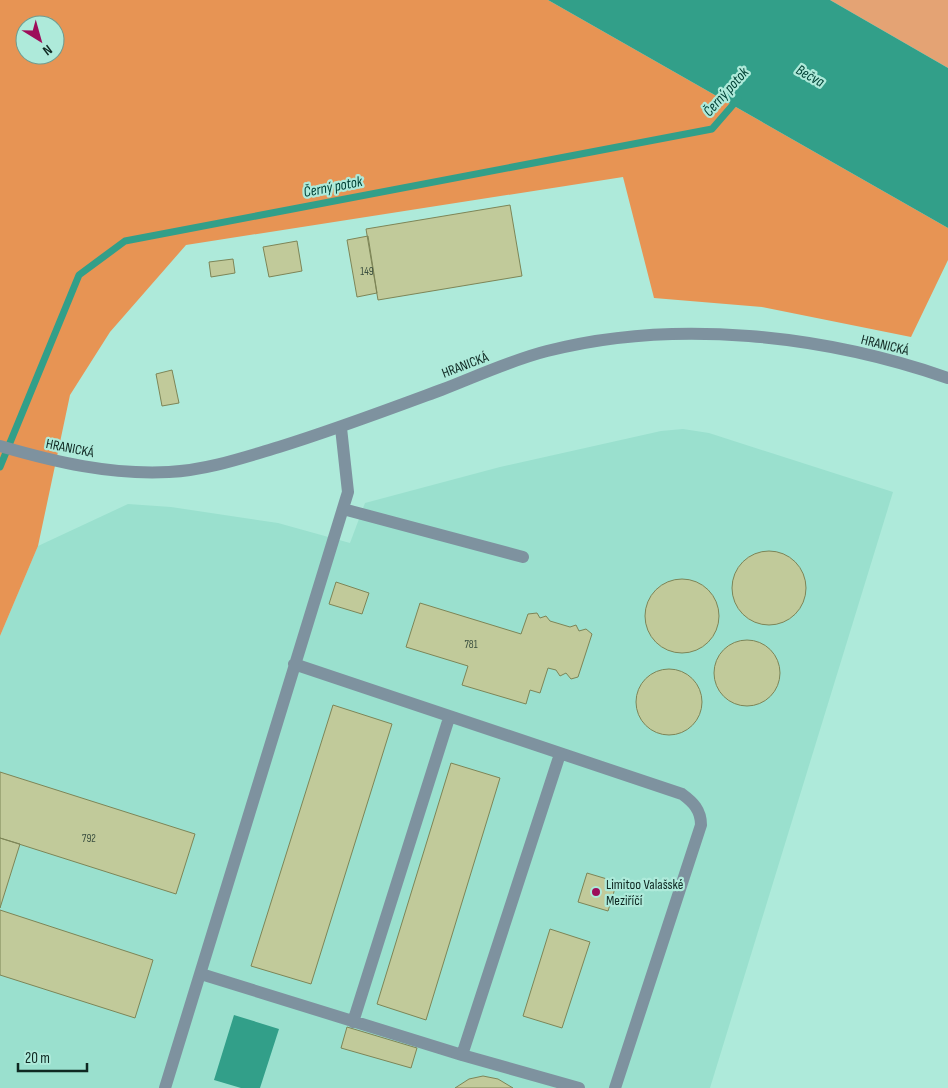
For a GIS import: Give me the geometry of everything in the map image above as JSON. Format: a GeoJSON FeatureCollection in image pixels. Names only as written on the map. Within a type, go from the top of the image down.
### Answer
{"type":"FeatureCollection","features":[{"type":"Feature","properties":{"kind":"street","name":"HRANICKÁ"},"geometry":{"type":"LineString","coordinates":[[0,446],[58,463],[111,471],[190,470],[220,465],[342,428],[544,352],[608,338],[643,335],[734,335],[784,341],[893,362],[948,378]]}},
{"type":"Feature","properties":{"kind":"street"},"geometry":{"type":"LineString","coordinates":[[165,1088],[294,664],[344,509],[348,492],[342,428]]}},
{"type":"Feature","properties":{"kind":"street"},"geometry":{"type":"LineString","coordinates":[[344,509],[523,557]]}},
{"type":"Feature","properties":{"kind":"street"},"geometry":{"type":"LineString","coordinates":[[294,664],[449,718],[682,794],[692,801],[701,817],[700,825],[615,1088]]}},
{"type":"Feature","properties":{"kind":"street"},"geometry":{"type":"LineString","coordinates":[[352,1022],[449,718]]}},
{"type":"Feature","properties":{"kind":"street"},"geometry":{"type":"LineString","coordinates":[[462,1055],[560,754]]}},
{"type":"Feature","properties":{"kind":"street"},"geometry":{"type":"LineString","coordinates":[[201,974],[559,1086],[579,1088]]}},
{"type":"Feature","properties":{"kind":"shaded area"},"geometry":{"type":"Polygon","coordinates":[[[0,0],[548,0],[948,228],[948,260],[911,337],[762,307],[654,298],[623,177],[186,245],[110,332],[70,395],[38,546],[0,636],[0,0]]]}},
{"type":"Feature","properties":{"kind":"shaded area"},"geometry":{"type":"Polygon","coordinates":[[[830,0],[948,0],[948,68],[830,0]]]}},
{"type":"Feature","properties":{"kind":"shaded area"},"geometry":{"type":"Polygon","coordinates":[[[683,429],[709,433],[893,492],[710,1088],[0,1088],[0,636],[38,546],[128,504],[171,507],[278,523],[350,543],[365,503],[500,467],[661,431],[683,429]]]}},
{"type":"Feature","properties":{"kind":"water","name":"Bečva"},"geometry":{"type":"Polygon","coordinates":[[[548,0],[830,0],[948,68],[948,228],[548,0]]]}},
{"type":"Feature","properties":{"kind":"water"},"geometry":{"type":"Polygon","coordinates":[[[234,1015],[279,1029],[260,1088],[241,1088],[214,1080],[234,1015]]]}},
{"type":"Feature","properties":{"kind":"building"},"geometry":{"type":"Polygon","coordinates":[[[510,205],[522,276],[378,300],[366,229],[510,205]]]}},
{"type":"Feature","properties":{"kind":"building"},"geometry":{"type":"Polygon","coordinates":[[[368,236],[377,293],[357,297],[347,240],[368,236]]]}},
{"type":"Feature","properties":{"kind":"building"},"geometry":{"type":"Polygon","coordinates":[[[297,241],[302,271],[269,277],[263,247],[297,241]]]}},
{"type":"Feature","properties":{"kind":"building"},"geometry":{"type":"Polygon","coordinates":[[[233,259],[235,273],[211,277],[209,262],[233,259]]]}},
{"type":"Feature","properties":{"kind":"building"},"geometry":{"type":"Polygon","coordinates":[[[172,370],[179,403],[162,406],[156,374],[172,370]]]}},
{"type":"Feature","properties":{"kind":"building"},"geometry":{"type":"Polygon","coordinates":[[[762,551],[776,551],[790,557],[800,567],[806,581],[804,602],[790,619],[776,625],[762,625],[748,619],[738,609],[732,595],[732,581],[738,567],[748,557],[762,551]]]}},
{"type":"Feature","properties":{"kind":"building"},"geometry":{"type":"Polygon","coordinates":[[[689,579],[709,589],[717,602],[719,616],[717,630],[709,643],[696,651],[675,653],[655,643],[647,630],[645,609],[655,589],[668,581],[689,579]]]}},
{"type":"Feature","properties":{"kind":"building"},"geometry":{"type":"Polygon","coordinates":[[[336,582],[369,593],[362,614],[329,604],[336,582]]]}},
{"type":"Feature","properties":{"kind":"building"},"geometry":{"type":"Polygon","coordinates":[[[420,603],[521,634],[528,614],[537,613],[540,618],[546,616],[550,621],[570,627],[576,625],[579,631],[586,629],[592,634],[578,677],[571,679],[566,673],[560,676],[556,670],[548,668],[540,693],[530,690],[526,704],[462,685],[468,666],[406,647],[420,603]]]}},
{"type":"Feature","properties":{"kind":"building"},"geometry":{"type":"Polygon","coordinates":[[[747,640],[760,643],[770,650],[777,660],[780,673],[777,686],[770,696],[760,703],[747,706],[734,703],[724,696],[717,686],[714,673],[717,660],[724,650],[734,643],[747,640]]]}},
{"type":"Feature","properties":{"kind":"building"},"geometry":{"type":"Polygon","coordinates":[[[669,669],[682,672],[692,679],[699,689],[702,702],[699,715],[692,725],[682,732],[669,735],[656,732],[646,725],[639,715],[636,702],[639,689],[646,679],[656,672],[669,669]]]}},
{"type":"Feature","properties":{"kind":"building"},"geometry":{"type":"Polygon","coordinates":[[[333,705],[392,724],[311,984],[251,966],[333,705]]]}},
{"type":"Feature","properties":{"kind":"building"},"geometry":{"type":"Polygon","coordinates":[[[451,763],[500,778],[426,1020],[377,1004],[451,763]]]}},
{"type":"Feature","properties":{"kind":"building"},"geometry":{"type":"Polygon","coordinates":[[[0,772],[195,834],[176,894],[0,838],[0,772]]]}},
{"type":"Feature","properties":{"kind":"building"},"geometry":{"type":"Polygon","coordinates":[[[0,838],[20,844],[0,908],[0,838]]]}},
{"type":"Feature","properties":{"kind":"building"},"geometry":{"type":"Polygon","coordinates":[[[587,873],[617,882],[608,911],[578,902],[587,873]]]}},
{"type":"Feature","properties":{"kind":"building"},"geometry":{"type":"Polygon","coordinates":[[[0,910],[153,960],[135,1018],[0,975],[0,910]]]}},
{"type":"Feature","properties":{"kind":"building"},"geometry":{"type":"Polygon","coordinates":[[[550,929],[590,942],[562,1028],[523,1016],[550,929]]]}},
{"type":"Feature","properties":{"kind":"building"},"geometry":{"type":"Polygon","coordinates":[[[347,1027],[417,1048],[411,1068],[341,1048],[347,1027]]]}},
{"type":"Feature","properties":{"kind":"building"},"geometry":{"type":"Polygon","coordinates":[[[483,1076],[498,1079],[513,1088],[455,1088],[469,1079],[483,1076]]]}},
{"type":"Feature","properties":{"kind":"waterway","name":"Černý potok"},"geometry":{"type":"LineString","coordinates":[[0,467],[79,275],[125,241],[712,129],[738,99]]}},
{"type":"Feature","properties":{"kind":"place","name":"Limitoo Valašské Meziříčí"},"geometry":{"type":"Point","coordinates":[596,892]}}]}
